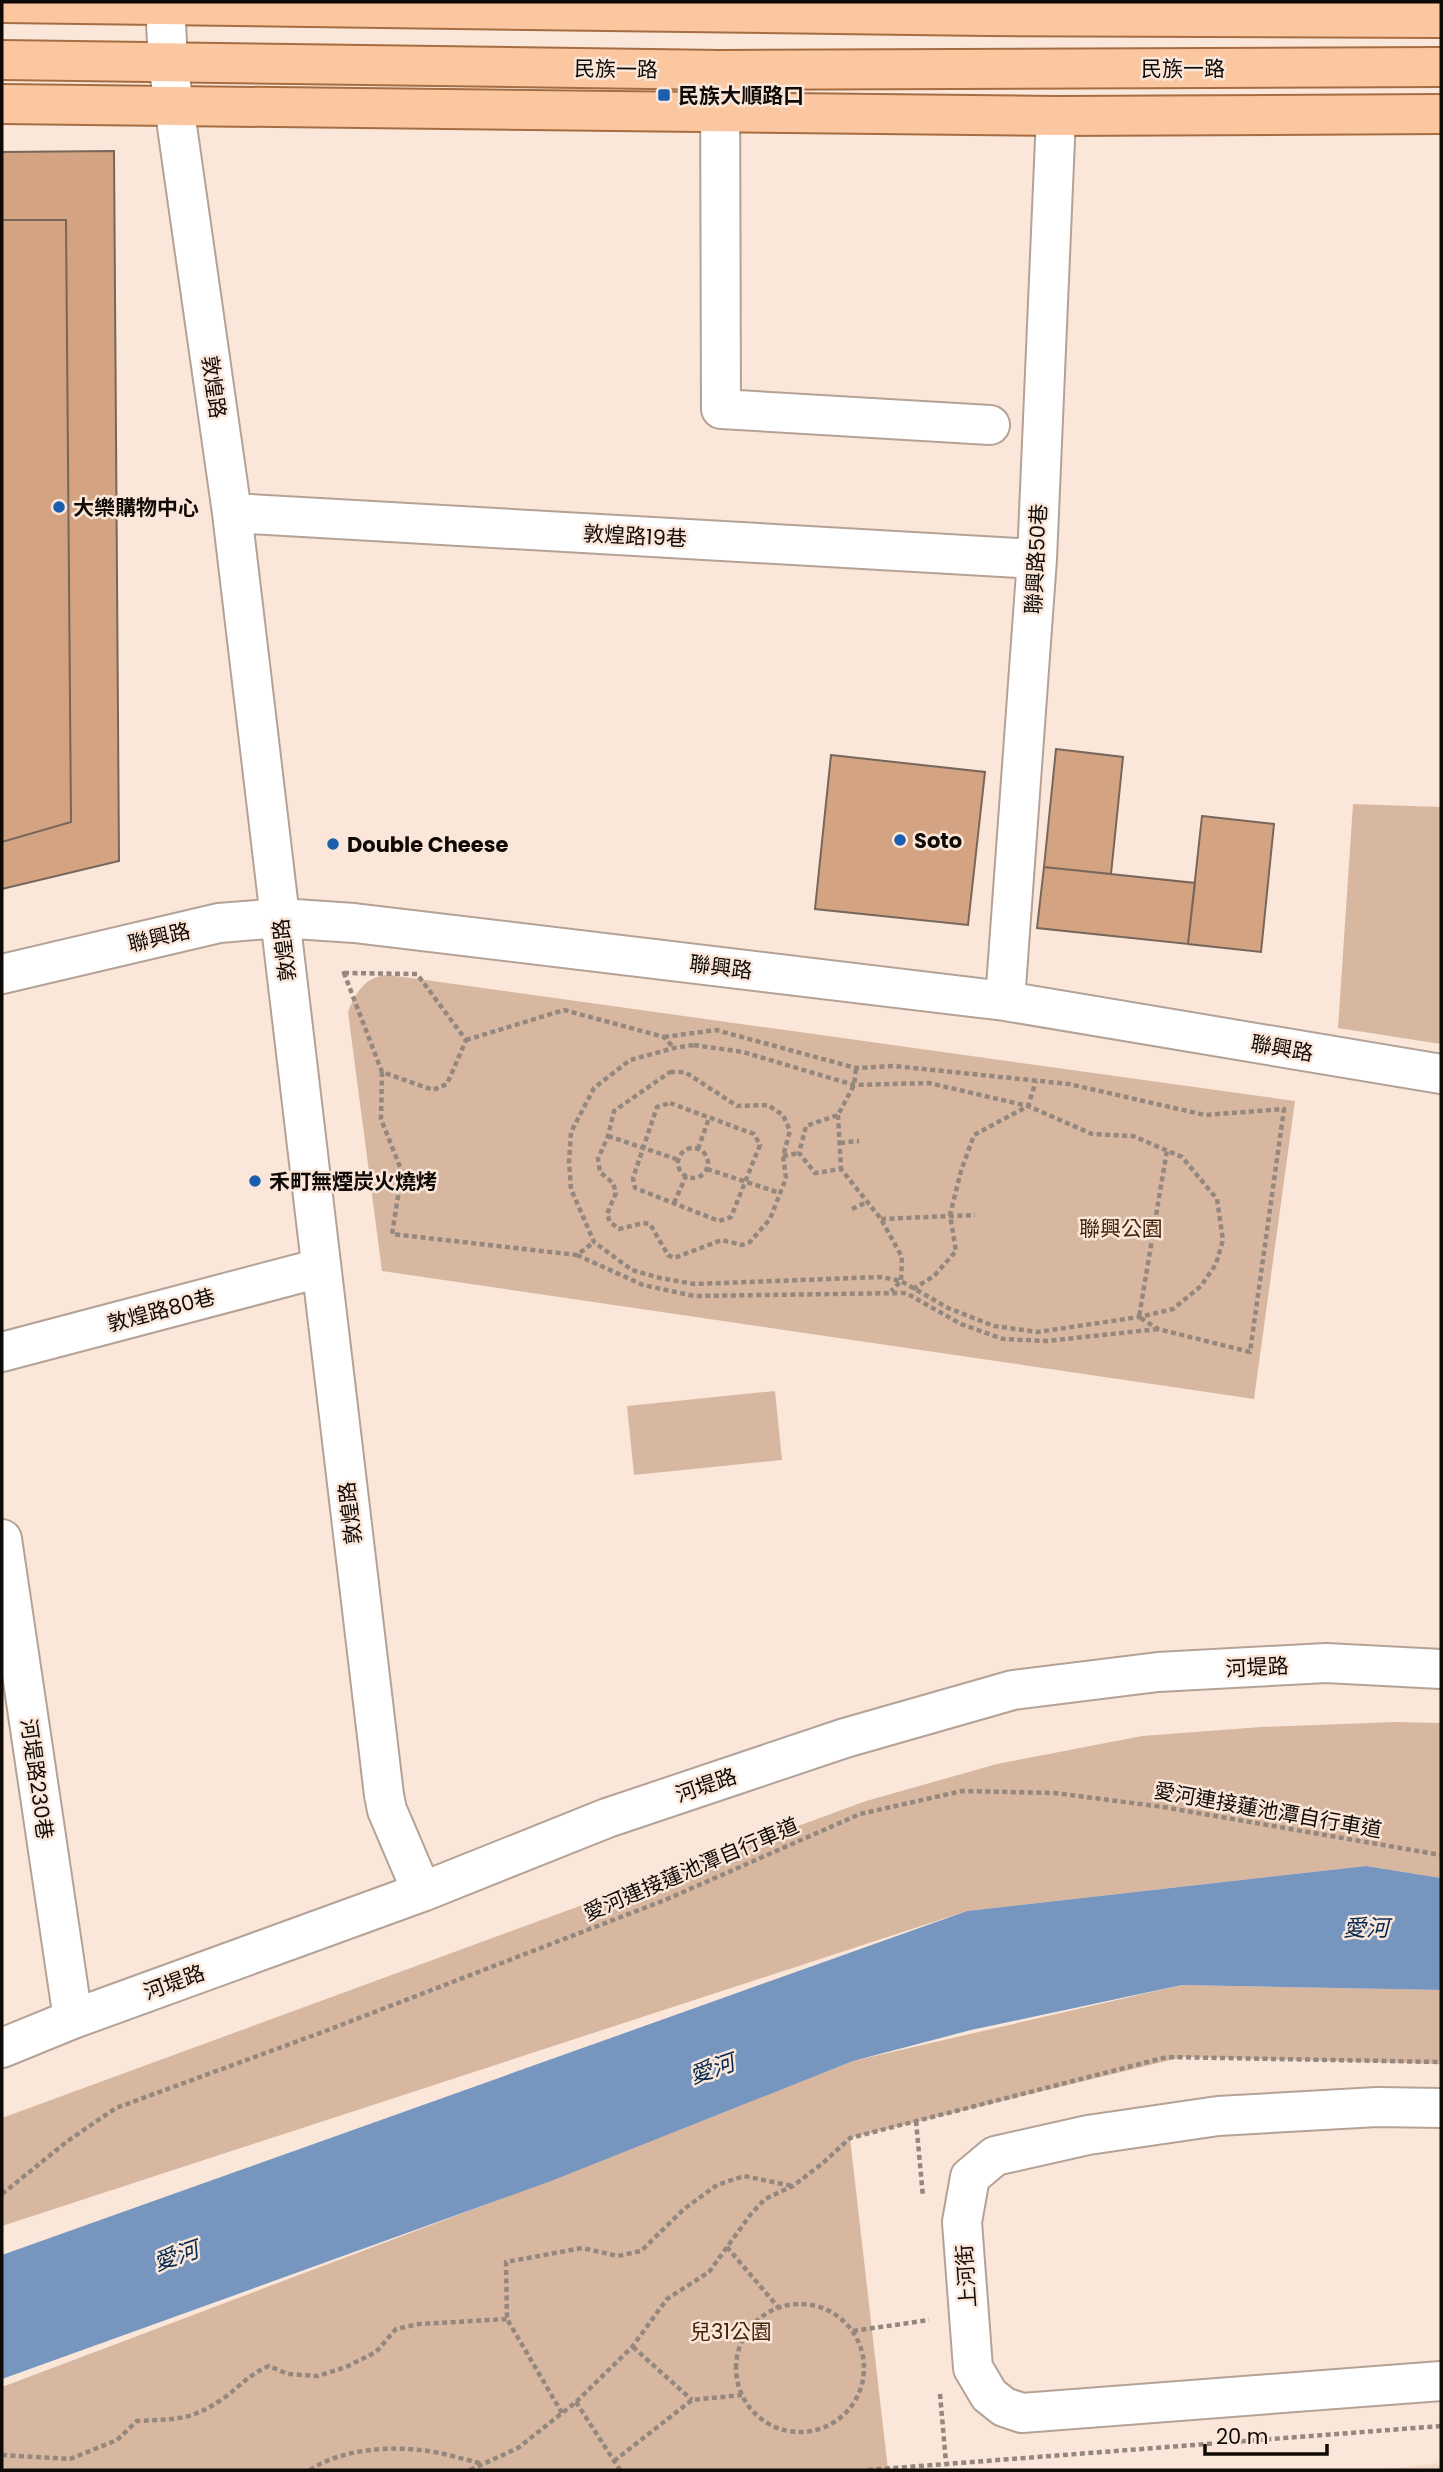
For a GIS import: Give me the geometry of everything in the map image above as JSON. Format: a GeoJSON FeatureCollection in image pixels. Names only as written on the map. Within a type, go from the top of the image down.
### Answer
{"type":"FeatureCollection","features":[{"type":"Feature","properties":{"kind":"main road"},"geometry":{"type":"LineString","coordinates":[[2,3],[987,9],[1441,18]]}},
{"type":"Feature","properties":{"kind":"main road","name":"民族一路"},"geometry":{"type":"LineString","coordinates":[[2,60],[720,70],[1441,67]]}},
{"type":"Feature","properties":{"kind":"main road","name":"民族一路"},"geometry":{"type":"LineString","coordinates":[[2,104],[1056,117],[1441,114]]}},
{"type":"Feature","properties":{"kind":"street","name":"敦煌路"},"geometry":{"type":"LineString","coordinates":[[165,3],[173,106],[232,513],[384,1795],[387,1810],[422,1892]]}},
{"type":"Feature","properties":{"kind":"street"},"geometry":{"type":"LineString","coordinates":[[720,70],[721,409],[990,425]]}},
{"type":"Feature","properties":{"kind":"street","name":"聯興路50巷"},"geometry":{"type":"LineString","coordinates":[[1005,1001],[1037,559],[1056,117]]}},
{"type":"Feature","properties":{"kind":"street","name":"敦煌路19巷"},"geometry":{"type":"LineString","coordinates":[[232,513],[1037,559]]}},
{"type":"Feature","properties":{"kind":"street","name":"聯興路"},"geometry":{"type":"LineString","coordinates":[[2,974],[202,926],[280,918],[354,923],[1005,1001],[1441,1074]]}},
{"type":"Feature","properties":{"kind":"street","name":"敦煌路80巷"},"geometry":{"type":"LineString","coordinates":[[2,1352],[320,1268]]}},
{"type":"Feature","properties":{"kind":"street","name":"河堤路230巷"},"geometry":{"type":"LineString","coordinates":[[2,1539],[73,2019]]}},
{"type":"Feature","properties":{"kind":"street","name":"河堤路"},"geometry":{"type":"LineString","coordinates":[[2,2048],[73,2019],[422,1892],[607,1818],[845,1738],[1013,1690],[1158,1672],[1326,1663],[1441,1669]]}},
{"type":"Feature","properties":{"kind":"street","name":"上河街"},"geometry":{"type":"LineString","coordinates":[[1441,2108],[1377,2107],[1218,2116],[1088,2136],[995,2156],[970,2177],[962,2222],[972,2368],[989,2395],[1004,2407],[1022,2413],[1441,2381]]}},
{"type":"Feature","properties":{"kind":"path"},"geometry":{"type":"LineString","coordinates":[[466,1040],[417,974],[344,973],[382,1072],[382,1119],[402,1172],[392,1234],[577,1255],[643,1285],[694,1296],[890,1291],[906,1293],[961,1324],[1003,1339],[1047,1341],[1158,1329]]}},
{"type":"Feature","properties":{"kind":"path"},"geometry":{"type":"LineString","coordinates":[[382,1072],[433,1090],[447,1084],[466,1040],[564,1010],[664,1037],[716,1030],[856,1068],[894,1066],[1069,1084],[1205,1115],[1284,1109],[1250,1352],[1158,1329],[1139,1317]]}},
{"type":"Feature","properties":{"kind":"path"},"geometry":{"type":"LineString","coordinates":[[664,1037],[674,1048]]}},
{"type":"Feature","properties":{"kind":"path"},"geometry":{"type":"LineString","coordinates":[[694,1045],[743,1052],[854,1086],[929,1083],[1028,1106],[1093,1134],[1133,1136],[1182,1157],[1217,1199],[1223,1240],[1216,1264],[1201,1286],[1173,1309],[1139,1317],[1038,1332],[994,1326],[948,1308],[901,1280],[881,1277],[695,1284],[632,1270],[594,1242],[571,1189],[571,1132],[594,1088],[630,1060],[694,1045]]}},
{"type":"Feature","properties":{"kind":"path"},"geometry":{"type":"LineString","coordinates":[[856,1068],[854,1086],[838,1115],[841,1169],[881,1219],[902,1257],[901,1280],[890,1291]]}},
{"type":"Feature","properties":{"kind":"path"},"geometry":{"type":"LineString","coordinates":[[670,1072],[685,1072],[737,1106],[768,1105],[783,1115],[790,1130],[783,1156],[786,1178],[770,1219],[750,1242],[742,1245],[722,1240],[674,1258],[668,1255],[650,1224],[618,1229],[607,1214],[616,1193],[613,1183],[600,1172],[598,1158],[608,1136],[614,1111],[670,1072]]}},
{"type":"Feature","properties":{"kind":"path"},"geometry":{"type":"LineString","coordinates":[[906,1293],[934,1276],[956,1251],[950,1215],[961,1171],[974,1135],[1028,1106],[1036,1081]]}},
{"type":"Feature","properties":{"kind":"path"},"geometry":{"type":"LineString","coordinates":[[670,1103],[709,1118],[754,1134],[760,1145],[731,1217],[719,1221],[635,1188],[633,1178],[657,1108],[670,1103]]}},
{"type":"Feature","properties":{"kind":"path"},"geometry":{"type":"LineString","coordinates":[[799,1153],[806,1126],[838,1115]]}},
{"type":"Feature","properties":{"kind":"path"},"geometry":{"type":"LineString","coordinates":[[698,1149],[709,1118]]}},
{"type":"Feature","properties":{"kind":"path"},"geometry":{"type":"LineString","coordinates":[[608,1136],[679,1160]]}},
{"type":"Feature","properties":{"kind":"path"},"geometry":{"type":"LineString","coordinates":[[840,1143],[859,1141]]}},
{"type":"Feature","properties":{"kind":"path"},"geometry":{"type":"LineString","coordinates":[[688,1149],[698,1149],[708,1159],[707,1169],[696,1178],[687,1176],[680,1169],[679,1160],[688,1149]]}},
{"type":"Feature","properties":{"kind":"path"},"geometry":{"type":"LineString","coordinates":[[1139,1317],[1167,1150]]}},
{"type":"Feature","properties":{"kind":"path"},"geometry":{"type":"LineString","coordinates":[[783,1156],[799,1153]]}},
{"type":"Feature","properties":{"kind":"path"},"geometry":{"type":"LineString","coordinates":[[799,1153],[815,1172],[841,1169]]}},
{"type":"Feature","properties":{"kind":"path"},"geometry":{"type":"LineString","coordinates":[[707,1169],[780,1193]]}},
{"type":"Feature","properties":{"kind":"path"},"geometry":{"type":"LineString","coordinates":[[674,1203],[687,1176]]}},
{"type":"Feature","properties":{"kind":"path"},"geometry":{"type":"LineString","coordinates":[[852,1209],[867,1202]]}},
{"type":"Feature","properties":{"kind":"path"},"geometry":{"type":"LineString","coordinates":[[881,1219],[975,1214]]}},
{"type":"Feature","properties":{"kind":"path"},"geometry":{"type":"LineString","coordinates":[[577,1255],[594,1242]]}},
{"type":"Feature","properties":{"kind":"path","name":"愛河連接蓮池潭自行車道"},"geometry":{"type":"LineString","coordinates":[[2,2194],[69,2140],[116,2108],[328,2030],[665,1900],[860,1814],[962,1791],[1055,1793],[1163,1807],[1441,1855]]}},
{"type":"Feature","properties":{"kind":"path"},"geometry":{"type":"LineString","coordinates":[[562,2413],[507,2319],[506,2262],[582,2248],[618,2256],[642,2251],[684,2209],[717,2185],[744,2176],[793,2186]]}},
{"type":"Feature","properties":{"kind":"path"},"geometry":{"type":"LineString","coordinates":[[727,2247],[778,2307]]}},
{"type":"Feature","properties":{"kind":"path"},"geometry":{"type":"LineString","coordinates":[[799,2303],[819,2306],[838,2316],[853,2331],[862,2350],[865,2370],[860,2392],[849,2411],[832,2425],[813,2432],[791,2432],[770,2426],[753,2412],[742,2395],[736,2374],[737,2353],[746,2334],[760,2318],[778,2307],[799,2303]]}},
{"type":"Feature","properties":{"kind":"path"},"geometry":{"type":"LineString","coordinates":[[2,2455],[70,2459],[117,2440],[136,2421],[183,2419],[209,2408],[255,2371],[269,2366],[288,2374],[318,2376],[346,2367],[376,2352],[396,2329],[419,2324],[507,2319]]}},
{"type":"Feature","properties":{"kind":"path"},"geometry":{"type":"LineString","coordinates":[[853,2331],[934,2320]]}},
{"type":"Feature","properties":{"kind":"path"},"geometry":{"type":"LineString","coordinates":[[632,2347],[692,2400]]}},
{"type":"Feature","properties":{"kind":"path"},"geometry":{"type":"LineString","coordinates":[[614,2461],[692,2400],[742,2395]]}},
{"type":"Feature","properties":{"kind":"path"},"geometry":{"type":"LineString","coordinates":[[576,2402],[620,2470]]}},
{"type":"Feature","properties":{"kind":"path"},"geometry":{"type":"LineString","coordinates":[[868,2470],[1441,2426]]}},
{"type":"Feature","properties":{"kind":"path"},"geometry":{"type":"LineString","coordinates":[[310,2470],[322,2462],[369,2450],[420,2450],[484,2464],[470,2470]]}},
{"type":"Feature","properties":{"kind":"shaded area"},"geometry":{"type":"Polygon","coordinates":[[[1441,2463],[1441,2470],[1378,2470],[1397,2468],[1441,2463]]]}},
{"type":"Feature","properties":{"kind":"green space"},"geometry":{"type":"Polygon","coordinates":[[[1353,804],[1441,807],[1441,1044],[1338,1028],[1353,804]]]}},
{"type":"Feature","properties":{"kind":"green space","name":"聯興公園"},"geometry":{"type":"Polygon","coordinates":[[[389,975],[1295,1101],[1254,1399],[382,1271],[348,1012],[362,986],[374,978],[389,975]]]}},
{"type":"Feature","properties":{"kind":"green space"},"geometry":{"type":"Polygon","coordinates":[[[775,1391],[782,1460],[634,1475],[627,1406],[775,1391]]]}},
{"type":"Feature","properties":{"kind":"green space"},"geometry":{"type":"Polygon","coordinates":[[[1441,1723],[1441,1878],[1366,1866],[967,1911],[2,2226],[2,2118],[866,1801],[997,1764],[1142,1736],[1261,1727],[1441,1723]]]}},
{"type":"Feature","properties":{"kind":"green space","name":"兒31公園"},"geometry":{"type":"Polygon","coordinates":[[[1182,1985],[1441,1990],[1441,2064],[1183,2057],[850,2138],[888,2470],[2,2470],[2,2387],[495,2201],[853,2061],[1182,1985]]]}},
{"type":"Feature","properties":{"kind":"water","name":"愛河"},"geometry":{"type":"Polygon","coordinates":[[[1366,1866],[1441,1878],[1441,1990],[1182,1985],[971,2030],[853,2061],[551,2181],[2,2379],[2,2255],[967,1911],[1366,1866]]]}},
{"type":"Feature","properties":{"kind":"building","name":"大樂購物中心"},"geometry":{"type":"Polygon","coordinates":[[[114,151],[119,861],[2,889],[2,152],[114,151]]]}},
{"type":"Feature","properties":{"kind":"building"},"geometry":{"type":"Polygon","coordinates":[[[2,220],[66,220],[71,822],[2,842],[2,220]]]}},
{"type":"Feature","properties":{"kind":"building"},"geometry":{"type":"Polygon","coordinates":[[[1056,749],[1123,757],[1111,874],[1044,867],[1056,749]]]}},
{"type":"Feature","properties":{"kind":"building","name":"Soto"},"geometry":{"type":"Polygon","coordinates":[[[831,755],[985,772],[968,925],[815,909],[831,755]]]}},
{"type":"Feature","properties":{"kind":"building"},"geometry":{"type":"Polygon","coordinates":[[[1202,816],[1274,824],[1261,952],[1188,944],[1202,816]]]}},
{"type":"Feature","properties":{"kind":"building"},"geometry":{"type":"Polygon","coordinates":[[[1044,867],[1195,883],[1188,944],[1037,928],[1044,867]]]}},
{"type":"Feature","properties":{"kind":"place","name":"民族大順路口"},"geometry":{"type":"Point","coordinates":[664,95]}},
{"type":"Feature","properties":{"kind":"place","name":"大樂購物中心"},"geometry":{"type":"Point","coordinates":[59,507]}},
{"type":"Feature","properties":{"kind":"place","name":"Soto"},"geometry":{"type":"Point","coordinates":[900,840]}},
{"type":"Feature","properties":{"kind":"place","name":"Double Cheese"},"geometry":{"type":"Point","coordinates":[333,844]}},
{"type":"Feature","properties":{"kind":"place","name":"禾町無煙炭火燒烤"},"geometry":{"type":"Point","coordinates":[255,1181]}}]}
